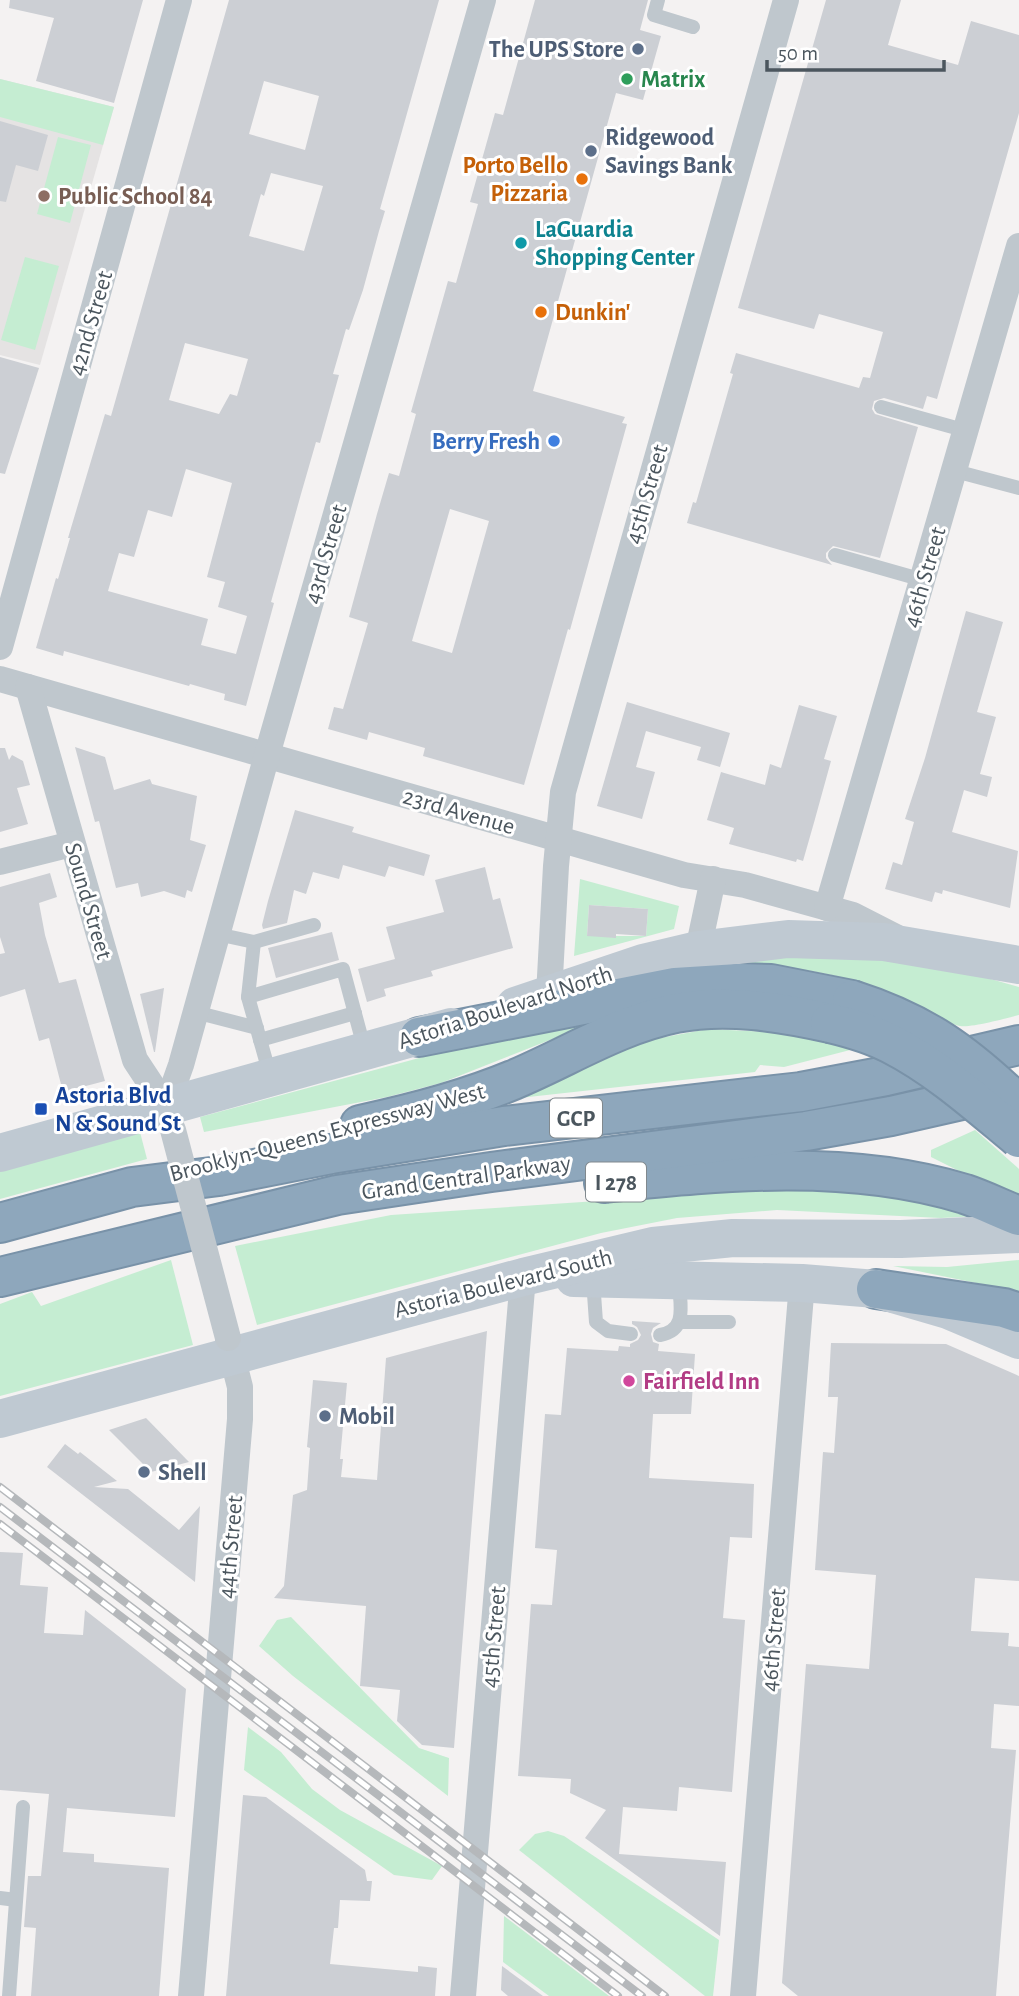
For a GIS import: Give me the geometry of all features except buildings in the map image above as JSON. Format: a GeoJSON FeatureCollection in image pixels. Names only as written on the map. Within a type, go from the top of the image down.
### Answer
{"type":"FeatureCollection","features":[{"type":"Feature","properties":{"kind":"highway"},"geometry":{"type":"LineString","coordinates":[[419,1037],[674,987],[771,984],[841,1011],[886,1011],[940,1039],[981,1070],[1019,1105]]}},
{"type":"Feature","properties":{"kind":"highway","name":"Brooklyn-Queens Expressway West"},"geometry":{"type":"LineString","coordinates":[[132,1186],[215,1157],[373,1122],[473,1094],[515,1079],[620,1029],[678,1013],[741,1010],[790,1015],[841,1011],[881,1040],[916,1059],[1019,1138]]}},
{"type":"Feature","properties":{"kind":"highway","name":"Grand Central Parkway"},"geometry":{"type":"LineString","coordinates":[[0,1223],[132,1186],[219,1176],[331,1154],[503,1126],[801,1091],[886,1076],[1019,1045]]}},
{"type":"Feature","properties":{"kind":"highway","name":"Grand Central Parkway"},"geometry":{"type":"LineString","coordinates":[[0,1277],[337,1195],[503,1170],[806,1131],[923,1110],[1019,1087]]}},
{"type":"Feature","properties":{"kind":"highway","name":"I 278"},"geometry":{"type":"LineString","coordinates":[[209,1227],[342,1217],[524,1191],[754,1170],[854,1175],[918,1184],[967,1195],[1019,1216]]}},
{"type":"Feature","properties":{"kind":"highway"},"geometry":{"type":"LineString","coordinates":[[876,1289],[1004,1308],[1019,1313]]}},
{"type":"Feature","properties":{"kind":"main road","name":"Astoria Boulevard North"},"geometry":{"type":"LineString","coordinates":[[0,1153],[169,1118],[271,1079],[419,1037],[643,963],[698,950],[762,941],[853,939],[914,946],[1019,965]]}},
{"type":"Feature","properties":{"kind":"main road","name":"Astoria Boulevard South"},"geometry":{"type":"LineString","coordinates":[[0,1419],[230,1347],[611,1255],[689,1241],[778,1237],[943,1238],[1019,1234]]}},
{"type":"Feature","properties":{"kind":"main road"},"geometry":{"type":"LineString","coordinates":[[523,1277],[802,1283],[876,1289],[947,1310],[1019,1340]]}},
{"type":"Feature","properties":{"kind":"street","name":"42nd Street"},"geometry":{"type":"LineString","coordinates":[[0,647],[179,0]]}},
{"type":"Feature","properties":{"kind":"street","name":"43rd Street"},"geometry":{"type":"LineString","coordinates":[[169,1118],[195,1012],[267,755],[483,0]]}},
{"type":"Feature","properties":{"kind":"street","name":"45th Street"},"geometry":{"type":"LineString","coordinates":[[548,995],[563,792],[786,0]]}},
{"type":"Feature","properties":{"kind":"street","name":"46th Street"},"geometry":{"type":"LineString","coordinates":[[827,908],[1019,246]]}},
{"type":"Feature","properties":{"kind":"street","name":"23rd Avenue"},"geometry":{"type":"LineString","coordinates":[[0,679],[684,875],[745,885],[853,915],[914,946]]}},
{"type":"Feature","properties":{"kind":"street","name":"Sound Street"},"geometry":{"type":"LineString","coordinates":[[28,687],[135,1060],[169,1118]]}},
{"type":"Feature","properties":{"kind":"street"},"geometry":{"type":"LineString","coordinates":[[0,862],[72,844]]}},
{"type":"Feature","properties":{"kind":"street"},"geometry":{"type":"LineString","coordinates":[[698,950],[713,879]]}},
{"type":"Feature","properties":{"kind":"street","name":"44th Street"},"geometry":{"type":"LineString","coordinates":[[169,1118],[240,1387],[240,1419],[191,1996]]}},
{"type":"Feature","properties":{"kind":"street","name":"45th Street"},"geometry":{"type":"LineString","coordinates":[[463,1996],[523,1277]]}},
{"type":"Feature","properties":{"kind":"street","name":"46th Street"},"geometry":{"type":"LineString","coordinates":[[743,1996],[802,1283]]}},
{"type":"Feature","properties":{"kind":"lane"},"geometry":{"type":"LineString","coordinates":[[658,0],[654,15],[693,27]]}},
{"type":"Feature","properties":{"kind":"lane"},"geometry":{"type":"LineString","coordinates":[[881,407],[967,431]]}},
{"type":"Feature","properties":{"kind":"lane"},"geometry":{"type":"LineString","coordinates":[[955,471],[1019,488]]}},
{"type":"Feature","properties":{"kind":"lane"},"geometry":{"type":"LineString","coordinates":[[835,555],[923,580]]}},
{"type":"Feature","properties":{"kind":"lane"},"geometry":{"type":"LineString","coordinates":[[217,934],[254,942],[314,925]]}},
{"type":"Feature","properties":{"kind":"lane"},"geometry":{"type":"LineString","coordinates":[[254,942],[248,997],[271,1079]]}},
{"type":"Feature","properties":{"kind":"lane"},"geometry":{"type":"LineString","coordinates":[[248,997],[307,983],[342,969],[365,1052]]}},
{"type":"Feature","properties":{"kind":"lane"},"geometry":{"type":"LineString","coordinates":[[195,1012],[258,1034],[355,1013]]}},
{"type":"Feature","properties":{"kind":"lane"},"geometry":{"type":"LineString","coordinates":[[593,1279],[596,1322],[608,1331],[631,1334]]}},
{"type":"Feature","properties":{"kind":"lane"},"geometry":{"type":"LineString","coordinates":[[660,1335],[674,1331],[680,1322],[679,1280]]}},
{"type":"Feature","properties":{"kind":"lane"},"geometry":{"type":"LineString","coordinates":[[680,1322],[729,1322]]}},
{"type":"Feature","properties":{"kind":"lane"},"geometry":{"type":"LineString","coordinates":[[9,1996],[23,1807]]}},
{"type":"Feature","properties":{"kind":"lane"},"geometry":{"type":"LineString","coordinates":[[0,1898],[16,1900]]}},
{"type":"Feature","properties":{"kind":"shaded area","name":"Public School 84"},"geometry":{"type":"Polygon","coordinates":[[[0,79],[114,107],[40,365],[0,355],[0,79]]]}},
{"type":"Feature","properties":{"kind":"green space"},"geometry":{"type":"Polygon","coordinates":[[[0,79],[114,107],[103,145],[0,117],[0,79]]]}},
{"type":"Feature","properties":{"kind":"green space"},"geometry":{"type":"Polygon","coordinates":[[[58,137],[91,145],[70,223],[37,214],[58,137]]]}},
{"type":"Feature","properties":{"kind":"green space"},"geometry":{"type":"Polygon","coordinates":[[[25,257],[59,266],[35,350],[1,340],[25,257]]]}},
{"type":"Feature","properties":{"kind":"green space"},"geometry":{"type":"Polygon","coordinates":[[[580,879],[679,906],[674,929],[574,956],[580,879]],[[589,905],[587,936],[646,936],[648,909],[589,905]]]}},
{"type":"Feature","properties":{"kind":"green space"},"geometry":{"type":"Polygon","coordinates":[[[802,953],[887,957],[966,972],[1019,987],[1019,1015],[960,1026],[912,1002],[868,985],[824,973],[780,968],[733,969],[732,960],[802,953]]]}},
{"type":"Feature","properties":{"kind":"green space"},"geometry":{"type":"Polygon","coordinates":[[[623,1003],[598,1021],[441,1083],[387,1097],[204,1132],[200,1117],[623,1003]]]}},
{"type":"Feature","properties":{"kind":"green space"},"geometry":{"type":"Polygon","coordinates":[[[708,1029],[788,1033],[854,1049],[784,1067],[760,1065],[755,1072],[502,1100],[639,1042],[708,1029]]]}},
{"type":"Feature","properties":{"kind":"green space"},"geometry":{"type":"Polygon","coordinates":[[[975,1130],[1019,1169],[1019,1201],[931,1157],[931,1150],[975,1130]]]}},
{"type":"Feature","properties":{"kind":"green space"},"geometry":{"type":"Polygon","coordinates":[[[140,1132],[147,1159],[0,1199],[0,1170],[140,1132]]]}},
{"type":"Feature","properties":{"kind":"green space"},"geometry":{"type":"Polygon","coordinates":[[[746,1183],[876,1186],[979,1216],[941,1218],[777,1210],[677,1218],[601,1233],[257,1325],[235,1246],[391,1215],[627,1199],[746,1183]]]}},
{"type":"Feature","properties":{"kind":"green space"},"geometry":{"type":"Polygon","coordinates":[[[171,1260],[193,1345],[0,1396],[0,1304],[32,1292],[41,1306],[171,1260]]]}},
{"type":"Feature","properties":{"kind":"green space"},"geometry":{"type":"Polygon","coordinates":[[[1019,1260],[1019,1295],[986,1285],[893,1266],[947,1267],[1019,1260]]]}},
{"type":"Feature","properties":{"kind":"green space"},"geometry":{"type":"Polygon","coordinates":[[[291,1617],[419,1748],[449,1758],[448,1796],[293,1676],[259,1646],[277,1620],[291,1617]]]}},
{"type":"Feature","properties":{"kind":"green space"},"geometry":{"type":"Polygon","coordinates":[[[248,1727],[281,1752],[312,1789],[340,1810],[442,1866],[432,1880],[394,1875],[244,1770],[248,1727]]]}},
{"type":"Feature","properties":{"kind":"green space"},"geometry":{"type":"Polygon","coordinates":[[[548,1831],[564,1836],[719,1940],[713,1996],[705,1996],[519,1850],[535,1834],[548,1831]]]}},
{"type":"Feature","properties":{"kind":"green space"},"geometry":{"type":"Polygon","coordinates":[[[504,1916],[609,1996],[549,1996],[503,1962],[504,1916]]]}},
{"type":"Feature","properties":{"kind":"railway"},"geometry":{"type":"LineString","coordinates":[[0,1487],[665,1996]]}},
{"type":"Feature","properties":{"kind":"railway"},"geometry":{"type":"LineString","coordinates":[[0,1507],[642,1996]]}},
{"type":"Feature","properties":{"kind":"railway"},"geometry":{"type":"LineString","coordinates":[[0,1524],[618,1996]]}},
{"type":"Feature","properties":{"kind":"place","name":"The UPS Store"},"geometry":{"type":"Point","coordinates":[638,49]}},
{"type":"Feature","properties":{"kind":"place","name":"Matrix"},"geometry":{"type":"Point","coordinates":[627,79]}},
{"type":"Feature","properties":{"kind":"place","name":"Ridgewood Savings Bank"},"geometry":{"type":"Point","coordinates":[591,151]}},
{"type":"Feature","properties":{"kind":"place","name":"Porto Bello Pizzaria"},"geometry":{"type":"Point","coordinates":[582,179]}},
{"type":"Feature","properties":{"kind":"place","name":"Public School 84"},"geometry":{"type":"Point","coordinates":[44,196]}},
{"type":"Feature","properties":{"kind":"place","name":"LaGuardia Shopping Center"},"geometry":{"type":"Point","coordinates":[521,243]}},
{"type":"Feature","properties":{"kind":"place","name":"Dunkin'"},"geometry":{"type":"Point","coordinates":[541,312]}},
{"type":"Feature","properties":{"kind":"place","name":"Berry Fresh"},"geometry":{"type":"Point","coordinates":[554,441]}},
{"type":"Feature","properties":{"kind":"place","name":"Astoria Blvd N & Sound St"},"geometry":{"type":"Point","coordinates":[41,1109]}},
{"type":"Feature","properties":{"kind":"place","name":"Fairfield Inn"},"geometry":{"type":"Point","coordinates":[629,1381]}},
{"type":"Feature","properties":{"kind":"place","name":"Mobil"},"geometry":{"type":"Point","coordinates":[325,1416]}},
{"type":"Feature","properties":{"kind":"place","name":"Shell"},"geometry":{"type":"Point","coordinates":[144,1472]}}]}
